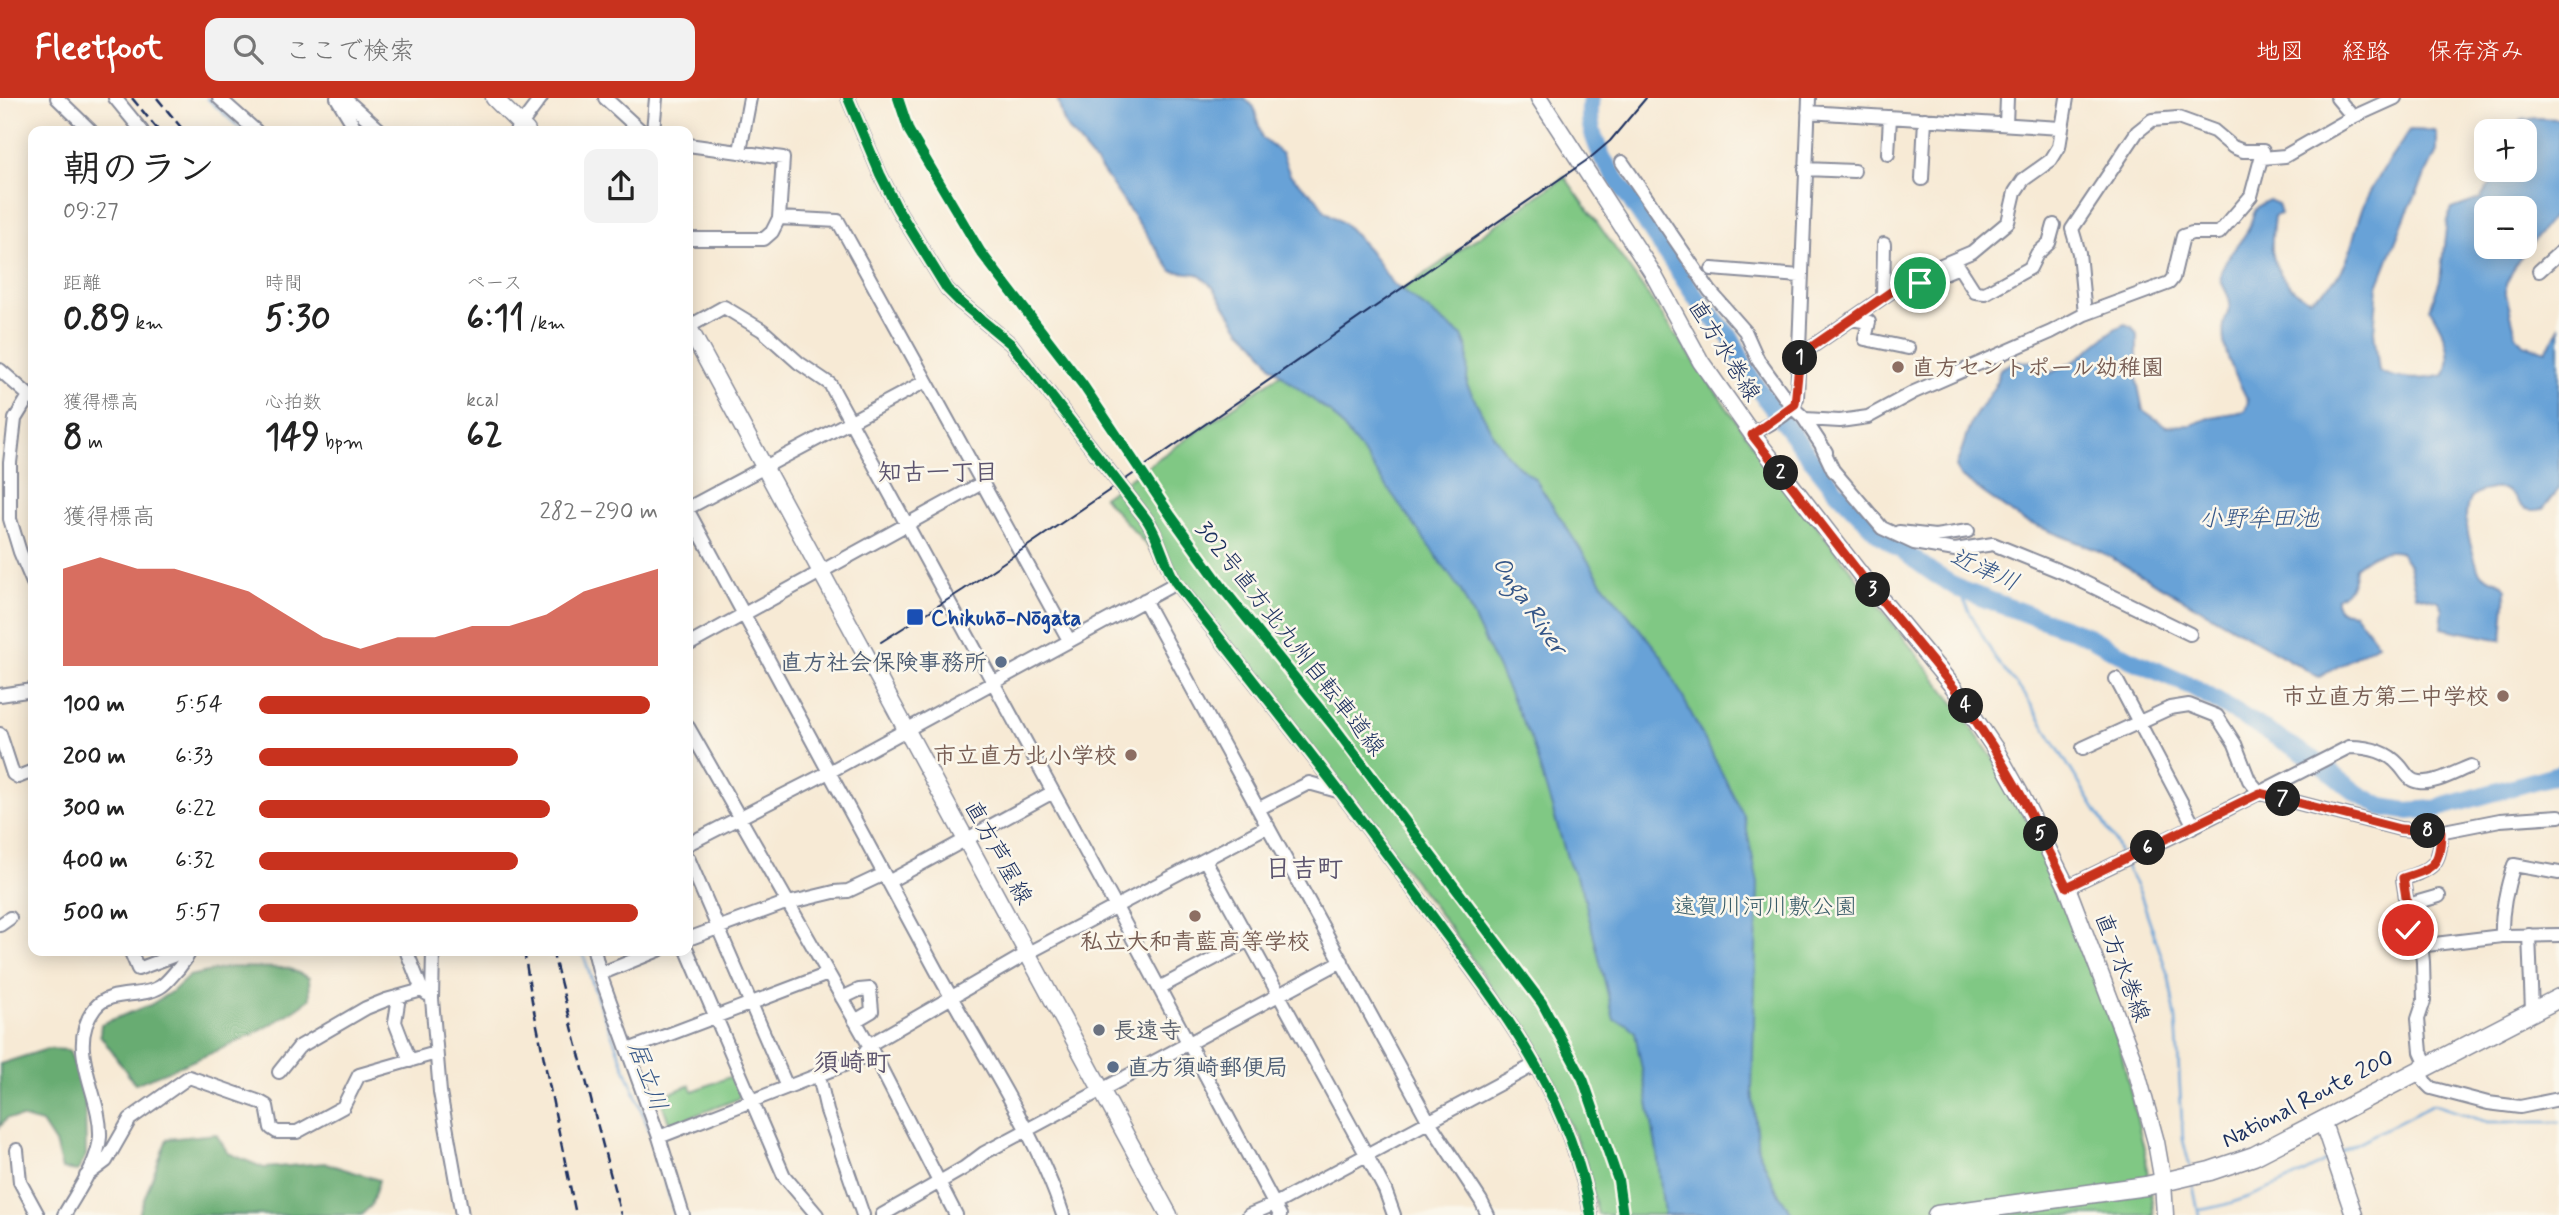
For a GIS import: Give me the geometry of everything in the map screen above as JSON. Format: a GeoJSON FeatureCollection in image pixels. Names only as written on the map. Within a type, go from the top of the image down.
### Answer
{"type":"FeatureCollection","features":[{"type":"Feature","properties":{"kind":"highway","name":"National Route 200"},"geometry":{"type":"LineString","coordinates":[[1937,1215],[2154,1184],[2210,1171],[2254,1156],[2559,998]]}},
{"type":"Feature","properties":{"kind":"main road"},"geometry":{"type":"LineString","coordinates":[[494,98],[518,126]]}},
{"type":"Feature","properties":{"kind":"main road","name":"直方水巻線"},"geometry":{"type":"LineString","coordinates":[[1539,98],[1652,272],[1702,362],[1752,435],[1852,564],[1954,688],[2022,797],[2067,887],[2134,1062],[2156,1142],[2154,1184],[2165,1215]]}},
{"type":"Feature","properties":{"kind":"main road","name":"直方芦屋線"},"geometry":{"type":"LineString","coordinates":[[693,336],[1169,1215]]}},
{"type":"Feature","properties":{"kind":"main road"},"geometry":{"type":"LineString","coordinates":[[2319,1122],[2345,1215]]}},
{"type":"Feature","properties":{"kind":"main road"},"geometry":{"type":"LineString","coordinates":[[2319,1122],[2354,1215]]}},
{"type":"Feature","properties":{"kind":"street"},"geometry":{"type":"LineString","coordinates":[[57,98],[85,126]]}},
{"type":"Feature","properties":{"kind":"street"},"geometry":{"type":"LineString","coordinates":[[115,98],[138,126]]}},
{"type":"Feature","properties":{"kind":"street"},"geometry":{"type":"LineString","coordinates":[[219,98],[250,126]]}},
{"type":"Feature","properties":{"kind":"street"},"geometry":{"type":"LineString","coordinates":[[337,98],[354,126]]}},
{"type":"Feature","properties":{"kind":"street"},"geometry":{"type":"LineString","coordinates":[[344,98],[375,126]]}},
{"type":"Feature","properties":{"kind":"street"},"geometry":{"type":"LineString","coordinates":[[523,126],[541,98]]}},
{"type":"Feature","properties":{"kind":"street"},"geometry":{"type":"LineString","coordinates":[[605,98],[636,126]]}},
{"type":"Feature","properties":{"kind":"street"},"geometry":{"type":"LineString","coordinates":[[653,126],[656,98]]}},
{"type":"Feature","properties":{"kind":"street"},"geometry":{"type":"LineString","coordinates":[[740,151],[750,98]]}},
{"type":"Feature","properties":{"kind":"street"},"geometry":{"type":"LineString","coordinates":[[848,98],[897,208],[947,289],[1011,344],[1153,527],[1176,583],[1342,792],[1485,986],[1552,1093],[1582,1169],[1591,1215]]}},
{"type":"Feature","properties":{"kind":"street"},"geometry":{"type":"LineString","coordinates":[[1752,435],[1790,409],[1797,398],[1809,98]]}},
{"type":"Feature","properties":{"kind":"street"},"geometry":{"type":"LineString","coordinates":[[2006,124],[2007,98]]}},
{"type":"Feature","properties":{"kind":"street"},"geometry":{"type":"LineString","coordinates":[[1800,355],[1911,278],[1972,252],[2008,222],[2015,192],[2023,180],[2052,160],[2059,147],[2067,98]]}},
{"type":"Feature","properties":{"kind":"street"},"geometry":{"type":"LineString","coordinates":[[2337,98],[2353,117]]}},
{"type":"Feature","properties":{"kind":"street"},"geometry":{"type":"LineString","coordinates":[[2262,158],[2285,156],[2353,117],[2395,98]]}},
{"type":"Feature","properties":{"kind":"street"},"geometry":{"type":"LineString","coordinates":[[1808,112],[2061,128]]}},
{"type":"Feature","properties":{"kind":"street"},"geometry":{"type":"LineString","coordinates":[[1888,154],[1890,117]]}},
{"type":"Feature","properties":{"kind":"street"},"geometry":{"type":"LineString","coordinates":[[1622,162],[1710,290],[1745,331],[1758,360],[1790,409],[1815,421],[1840,421],[1868,417],[1914,392],[2051,332],[2085,314],[2169,283],[2173,278],[2183,236],[2192,233],[2219,233],[2227,227],[2251,196],[2263,150],[2233,148],[2214,131],[2178,118],[2152,120],[2137,132],[2072,229],[2079,253],[2085,314]]}},
{"type":"Feature","properties":{"kind":"street"},"geometry":{"type":"LineString","coordinates":[[1922,179],[1924,119]]}},
{"type":"Feature","properties":{"kind":"street"},"geometry":{"type":"LineString","coordinates":[[693,146],[783,158],[779,218],[772,232],[764,239],[693,239]]}},
{"type":"Feature","properties":{"kind":"street"},"geometry":{"type":"LineString","coordinates":[[1805,169],[1854,171]]}},
{"type":"Feature","properties":{"kind":"street"},"geometry":{"type":"LineString","coordinates":[[779,218],[838,221],[1069,640]]}},
{"type":"Feature","properties":{"kind":"street"},"geometry":{"type":"LineString","coordinates":[[1911,278],[1920,283],[1959,267],[1975,292],[1985,293],[2030,268],[2037,254],[2049,243],[2054,225]]}},
{"type":"Feature","properties":{"kind":"street"},"geometry":{"type":"LineString","coordinates":[[1883,297],[1884,244]]}},
{"type":"Feature","properties":{"kind":"street"},"geometry":{"type":"LineString","coordinates":[[2539,271],[2559,253]]}},
{"type":"Feature","properties":{"kind":"street"},"geometry":{"type":"LineString","coordinates":[[1713,270],[1800,276]]}},
{"type":"Feature","properties":{"kind":"street"},"geometry":{"type":"LineString","coordinates":[[693,324],[724,307],[762,330],[799,363],[830,384],[1116,906],[1278,1210]]}},
{"type":"Feature","properties":{"kind":"street"},"geometry":{"type":"LineString","coordinates":[[1851,319],[1869,322],[1865,339],[1908,348]]}},
{"type":"Feature","properties":{"kind":"street"},"geometry":{"type":"LineString","coordinates":[[0,370],[28,394]]}},
{"type":"Feature","properties":{"kind":"street"},"geometry":{"type":"LineString","coordinates":[[693,507],[926,381]]}},
{"type":"Feature","properties":{"kind":"street"},"geometry":{"type":"LineString","coordinates":[[28,401],[15,419],[5,464],[10,519],[28,571]]}},
{"type":"Feature","properties":{"kind":"street"},"geometry":{"type":"LineString","coordinates":[[1803,417],[1833,470],[1882,528],[1914,543],[1955,550],[1993,544],[2067,574],[2190,634]]}},
{"type":"Feature","properties":{"kind":"street"},"geometry":{"type":"LineString","coordinates":[[1822,447],[1877,514],[1901,533],[1935,537],[1968,531]]}},
{"type":"Feature","properties":{"kind":"street"},"geometry":{"type":"LineString","coordinates":[[693,642],[982,483]]}},
{"type":"Feature","properties":{"kind":"street"},"geometry":{"type":"LineString","coordinates":[[693,519],[950,997],[1026,1131],[1063,1215]]}},
{"type":"Feature","properties":{"kind":"street"},"geometry":{"type":"LineString","coordinates":[[693,842],[829,772],[1176,583]]}},
{"type":"Feature","properties":{"kind":"street"},"geometry":{"type":"LineString","coordinates":[[1144,600],[1428,1120],[1488,1215]]}},
{"type":"Feature","properties":{"kind":"street"},"geometry":{"type":"LineString","coordinates":[[2116,679],[2194,826]]}},
{"type":"Feature","properties":{"kind":"street"},"geometry":{"type":"LineString","coordinates":[[0,695],[28,691]]}},
{"type":"Feature","properties":{"kind":"street"},"geometry":{"type":"LineString","coordinates":[[2083,748],[2170,708],[2189,705],[2217,716],[2235,744],[2249,780],[2260,793],[2400,829],[2441,832],[2500,820],[2559,816]]}},
{"type":"Feature","properties":{"kind":"street"},"geometry":{"type":"LineString","coordinates":[[0,734],[13,774],[18,777],[28,773]]}},
{"type":"Feature","properties":{"kind":"street"},"geometry":{"type":"LineString","coordinates":[[693,736],[869,1045],[956,1215]]}},
{"type":"Feature","properties":{"kind":"street"},"geometry":{"type":"LineString","coordinates":[[2067,887],[2349,747],[2380,751],[2398,763],[2408,778],[2415,782],[2435,780],[2471,766]]}},
{"type":"Feature","properties":{"kind":"street"},"geometry":{"type":"LineString","coordinates":[[1258,809],[1309,783],[1342,792]]}},
{"type":"Feature","properties":{"kind":"street"},"geometry":{"type":"LineString","coordinates":[[693,937],[789,902],[848,891],[886,878],[967,839],[1053,792]]}},
{"type":"Feature","properties":{"kind":"street"},"geometry":{"type":"LineString","coordinates":[[659,1137],[862,1058],[869,1045],[950,997],[1268,826]]}},
{"type":"Feature","properties":{"kind":"street"},"geometry":{"type":"LineString","coordinates":[[2441,832],[2441,849],[2435,863],[2428,870],[2403,878],[2408,905],[2408,930],[2411,939],[2422,951],[2424,1001],[2418,1020],[2425,1082],[2431,1088],[2488,1103],[2520,1107],[2559,1099]]}},
{"type":"Feature","properties":{"kind":"street"},"geometry":{"type":"LineString","coordinates":[[1205,860],[1366,1154],[1394,1215]]}},
{"type":"Feature","properties":{"kind":"street"},"geometry":{"type":"LineString","coordinates":[[2502,936],[2501,919],[2506,888],[2514,865],[2559,873]]}},
{"type":"Feature","properties":{"kind":"street"},"geometry":{"type":"LineString","coordinates":[[693,870],[787,1087]]}},
{"type":"Feature","properties":{"kind":"street"},"geometry":{"type":"LineString","coordinates":[[2408,905],[2439,895]]}},
{"type":"Feature","properties":{"kind":"street"},"geometry":{"type":"LineString","coordinates":[[2529,935],[2532,1011]]}},
{"type":"Feature","properties":{"kind":"street"},"geometry":{"type":"LineString","coordinates":[[2418,946],[2502,936],[2559,935]]}},
{"type":"Feature","properties":{"kind":"street"},"geometry":{"type":"LineString","coordinates":[[1158,988],[1249,940]]}},
{"type":"Feature","properties":{"kind":"street"},"geometry":{"type":"LineString","coordinates":[[133,956],[138,969],[173,956]]}},
{"type":"Feature","properties":{"kind":"street"},"geometry":{"type":"LineString","coordinates":[[64,1215],[86,1176],[100,1139],[82,1039],[89,1019],[95,1007],[105,999],[161,987],[188,956]]}},
{"type":"Feature","properties":{"kind":"street"},"geometry":{"type":"LineString","coordinates":[[409,956],[427,995],[440,1092],[462,1215]]}},
{"type":"Feature","properties":{"kind":"street"},"geometry":{"type":"LineString","coordinates":[[427,995],[432,956]]}},
{"type":"Feature","properties":{"kind":"street"},"geometry":{"type":"LineString","coordinates":[[596,956],[659,1137],[682,1215]]}},
{"type":"Feature","properties":{"kind":"street"},"geometry":{"type":"LineString","coordinates":[[600,974],[644,956]]}},
{"type":"Feature","properties":{"kind":"street"},"geometry":{"type":"LineString","coordinates":[[689,956],[784,1176],[817,1215]]}},
{"type":"Feature","properties":{"kind":"street"},"geometry":{"type":"LineString","coordinates":[[882,1215],[984,1153],[1342,961]]}},
{"type":"Feature","properties":{"kind":"street"},"geometry":{"type":"LineString","coordinates":[[628,1050],[828,974]]}},
{"type":"Feature","properties":{"kind":"street"},"geometry":{"type":"LineString","coordinates":[[842,998],[859,990],[870,989],[872,1011],[855,1021]]}},
{"type":"Feature","properties":{"kind":"street"},"geometry":{"type":"LineString","coordinates":[[279,1072],[299,1047],[366,1008],[399,997],[427,995]]}},
{"type":"Feature","properties":{"kind":"street"},"geometry":{"type":"LineString","coordinates":[[399,997],[395,1022],[410,1061]]}},
{"type":"Feature","properties":{"kind":"street"},"geometry":{"type":"LineString","coordinates":[[86,1176],[106,1161],[131,1119],[189,1077],[260,1102],[267,1106],[271,1128],[277,1132],[297,1132],[343,1107],[359,1074],[436,1053]]}},
{"type":"Feature","properties":{"kind":"street"},"geometry":{"type":"LineString","coordinates":[[1249,1215],[1278,1210],[1366,1154],[1536,1064]]}},
{"type":"Feature","properties":{"kind":"street"},"geometry":{"type":"LineString","coordinates":[[819,1076],[827,1111],[863,1215]]}},
{"type":"Feature","properties":{"kind":"street"},"geometry":{"type":"LineString","coordinates":[[17,1150],[22,1189],[38,1215]]}},
{"type":"Feature","properties":{"kind":"green space","name":"遠賀川河川敷公園"},"geometry":{"type":"Polygon","coordinates":[[[1565,177],[1749,439],[1949,696],[1997,764],[2058,879],[2120,1047],[2144,1149],[2154,1215],[1598,1215],[1586,1163],[1551,1081],[1529,1042],[1454,933],[1348,793],[1187,590],[1103,497],[1565,177]]]}},
{"type":"Feature","properties":{"kind":"green space"},"geometry":{"type":"Polygon","coordinates":[[[230,967],[288,968],[309,978],[310,999],[248,1037],[135,1084],[100,1035],[101,1024],[150,1005],[174,990],[189,976],[230,967]]]}},
{"type":"Feature","properties":{"kind":"green space"},"geometry":{"type":"Polygon","coordinates":[[[47,1049],[69,1050],[85,1091],[86,1155],[78,1171],[62,1169],[55,1143],[42,1123],[23,1118],[7,1118],[0,1127],[0,1064],[47,1049]]]}},
{"type":"Feature","properties":{"kind":"green space"},"geometry":{"type":"Polygon","coordinates":[[[732,1076],[740,1094],[738,1099],[675,1123],[668,1120],[660,1097],[690,1085],[693,1091],[732,1076]]]}},
{"type":"Feature","properties":{"kind":"green space"},"geometry":{"type":"Polygon","coordinates":[[[216,1134],[228,1153],[264,1168],[325,1163],[379,1180],[371,1206],[361,1215],[138,1215],[167,1139],[216,1134]]]}},
{"type":"Feature","properties":{"kind":"water","name":"Onga River"},"geometry":{"type":"Polygon","coordinates":[[[1057,98],[1244,98],[1254,107],[1262,138],[1282,154],[1290,175],[1316,198],[1325,211],[1346,225],[1369,250],[1392,283],[1462,336],[1468,350],[1467,385],[1494,436],[1511,460],[1535,479],[1605,587],[1661,655],[1744,816],[1758,883],[1752,1089],[1758,1150],[1778,1193],[1793,1215],[1664,1215],[1657,1151],[1635,1032],[1627,1024],[1614,1020],[1582,888],[1569,864],[1531,739],[1461,591],[1358,446],[1332,414],[1271,365],[1259,347],[1240,329],[1213,287],[1198,274],[1172,271],[1101,169],[1065,125],[1057,98]]]}},
{"type":"Feature","properties":{"kind":"water","name":"小野牟田池"},"geometry":{"type":"Polygon","coordinates":[[[2536,118],[2559,119],[2559,209],[2537,237],[2537,196],[2482,196],[2492,182],[2537,182],[2537,119],[2529,119],[2536,118]]]}},
{"type":"Feature","properties":{"kind":"water","name":"小野牟田池"},"geometry":{"type":"Polygon","coordinates":[[[2410,130],[2435,131],[2437,151],[2406,215],[2378,286],[2374,331],[2379,371],[2394,377],[2411,379],[2445,375],[2448,349],[2443,332],[2430,309],[2440,280],[2447,220],[2452,209],[2474,201],[2474,259],[2519,259],[2506,284],[2506,294],[2516,335],[2523,344],[2546,351],[2559,328],[2559,489],[2543,509],[2527,509],[2509,492],[2501,489],[2476,494],[2469,501],[2466,511],[2468,536],[2478,569],[2482,575],[2503,584],[2506,589],[2502,640],[2441,628],[2443,609],[2439,601],[2416,595],[2409,565],[2400,552],[2381,552],[2355,567],[2351,585],[2337,598],[2340,611],[2355,613],[2378,644],[2319,677],[2099,551],[2022,520],[1960,476],[1956,467],[1971,422],[1995,386],[2000,369],[2013,362],[2037,361],[2051,373],[2075,361],[2116,328],[2125,324],[2132,327],[2137,334],[2137,381],[2143,410],[2166,426],[2191,425],[2211,417],[2245,411],[2248,401],[2230,364],[2223,335],[2230,304],[2221,274],[2227,260],[2246,233],[2256,210],[2269,200],[2278,204],[2281,214],[2274,216],[2274,259],[2290,286],[2310,299],[2336,278],[2343,268],[2364,204],[2379,175],[2410,130]]]}},
{"type":"Feature","properties":{"kind":"waterway","name":"居立川"},"geometry":{"type":"LineString","coordinates":[[207,98],[238,126]]}},
{"type":"Feature","properties":{"kind":"waterway","name":"近津川"},"geometry":{"type":"LineString","coordinates":[[1591,98],[1592,129],[1603,159],[1697,299],[1730,337],[1753,382],[1835,489],[1878,533],[1933,573],[1961,590],[2088,636],[2132,660],[2193,687],[2322,765],[2354,791],[2382,807],[2406,811],[2435,809],[2559,774]]}},
{"type":"Feature","properties":{"kind":"waterway"},"geometry":{"type":"LineString","coordinates":[[1961,590],[1960,594],[1996,660],[2025,695],[2117,845],[2121,857]]}},
{"type":"Feature","properties":{"kind":"waterway"},"geometry":{"type":"LineString","coordinates":[[2124,863],[2140,893],[2169,978],[2176,1019],[2183,1140],[2190,1167]]}},
{"type":"Feature","properties":{"kind":"waterway","name":"居立川"},"geometry":{"type":"LineString","coordinates":[[584,956],[597,997],[651,1134],[675,1215]]}},
{"type":"Feature","properties":{"kind":"waterway"},"geometry":{"type":"LineString","coordinates":[[2340,1152],[2433,1104],[2487,1122],[2559,1122]]}},
{"type":"Feature","properties":{"kind":"waterway"},"geometry":{"type":"LineString","coordinates":[[2199,1210],[2230,1203],[2266,1190],[2328,1159]]}},
{"type":"Feature","properties":{"kind":"waterway"},"geometry":{"type":"LineString","coordinates":[[2192,1181],[2199,1215]]}},
{"type":"Feature","properties":{"kind":"tram line"},"geometry":{"type":"LineString","coordinates":[[881,642],[963,590],[1126,479],[1590,158],[1610,141],[1646,98]]}},
{"type":"Feature","properties":{"kind":"railway"},"geometry":{"type":"LineString","coordinates":[[132,98],[155,126]]}},
{"type":"Feature","properties":{"kind":"railway"},"geometry":{"type":"LineString","coordinates":[[157,98],[180,126]]}},
{"type":"Feature","properties":{"kind":"railway"},"geometry":{"type":"LineString","coordinates":[[525,956],[576,1215]]}},
{"type":"Feature","properties":{"kind":"railway"},"geometry":{"type":"LineString","coordinates":[[554,956],[621,1215]]}},
{"type":"Feature","properties":{"kind":"cycle path"},"geometry":{"type":"LineString","coordinates":[[848,98],[897,208],[947,289],[1011,344],[1144,516],[1154,531],[1176,583],[1362,821],[1526,1048],[1565,1126],[1580,1169],[1591,1215]]}},
{"type":"Feature","properties":{"kind":"cycle path","name":"302号直方北九州自転車道線"},"geometry":{"type":"LineString","coordinates":[[898,98],[909,131],[980,251],[1083,385],[1225,591],[1332,724],[1542,1003],[1583,1079],[1618,1180],[1623,1215]]}},
{"type":"Feature","properties":{"kind":"place","name":"直方セントポール幼稚園"},"geometry":{"type":"Point","coordinates":[1898,367]}},
{"type":"Feature","properties":{"kind":"place","name":"Chikuhō-Nōgata"},"geometry":{"type":"Point","coordinates":[915,617]}},
{"type":"Feature","properties":{"kind":"place","name":"直方社会保険事務所"},"geometry":{"type":"Point","coordinates":[1001,662]}},
{"type":"Feature","properties":{"kind":"place","name":"市立直方第二中学校"},"geometry":{"type":"Point","coordinates":[2503,696]}},
{"type":"Feature","properties":{"kind":"place","name":"市立直方北小学校"},"geometry":{"type":"Point","coordinates":[1131,755]}},
{"type":"Feature","properties":{"kind":"place","name":"私立大和青藍高等学校"},"geometry":{"type":"Point","coordinates":[1195,916]}},
{"type":"Feature","properties":{"kind":"place","name":"長遠寺"},"geometry":{"type":"Point","coordinates":[1099,1030]}},
{"type":"Feature","properties":{"kind":"place","name":"直方須崎郵便局"},"geometry":{"type":"Point","coordinates":[1113,1067]}},
{"type":"Feature","properties":{"kind":"district","name":"知古一丁目"},"geometry":{"type":"Point","coordinates":[938,472]}},
{"type":"Feature","properties":{"kind":"district","name":"日吉町"},"geometry":{"type":"Point","coordinates":[1304,868]}},
{"type":"Feature","properties":{"kind":"district","name":"須崎町"},"geometry":{"type":"Point","coordinates":[852,1062]}},
{"type":"Feature","properties":{"kind":"route"},"geometry":{"type":"LineString","coordinates":[[1920,283],[1911,278],[1800,355],[1795,404],[1752,435],[1809,510],[1954,688],[2022,797],[2067,887],[2260,793],[2400,829],[2441,832],[2441,849],[2435,863],[2428,870],[2403,878],[2408,905],[2408,930]]}}]}
